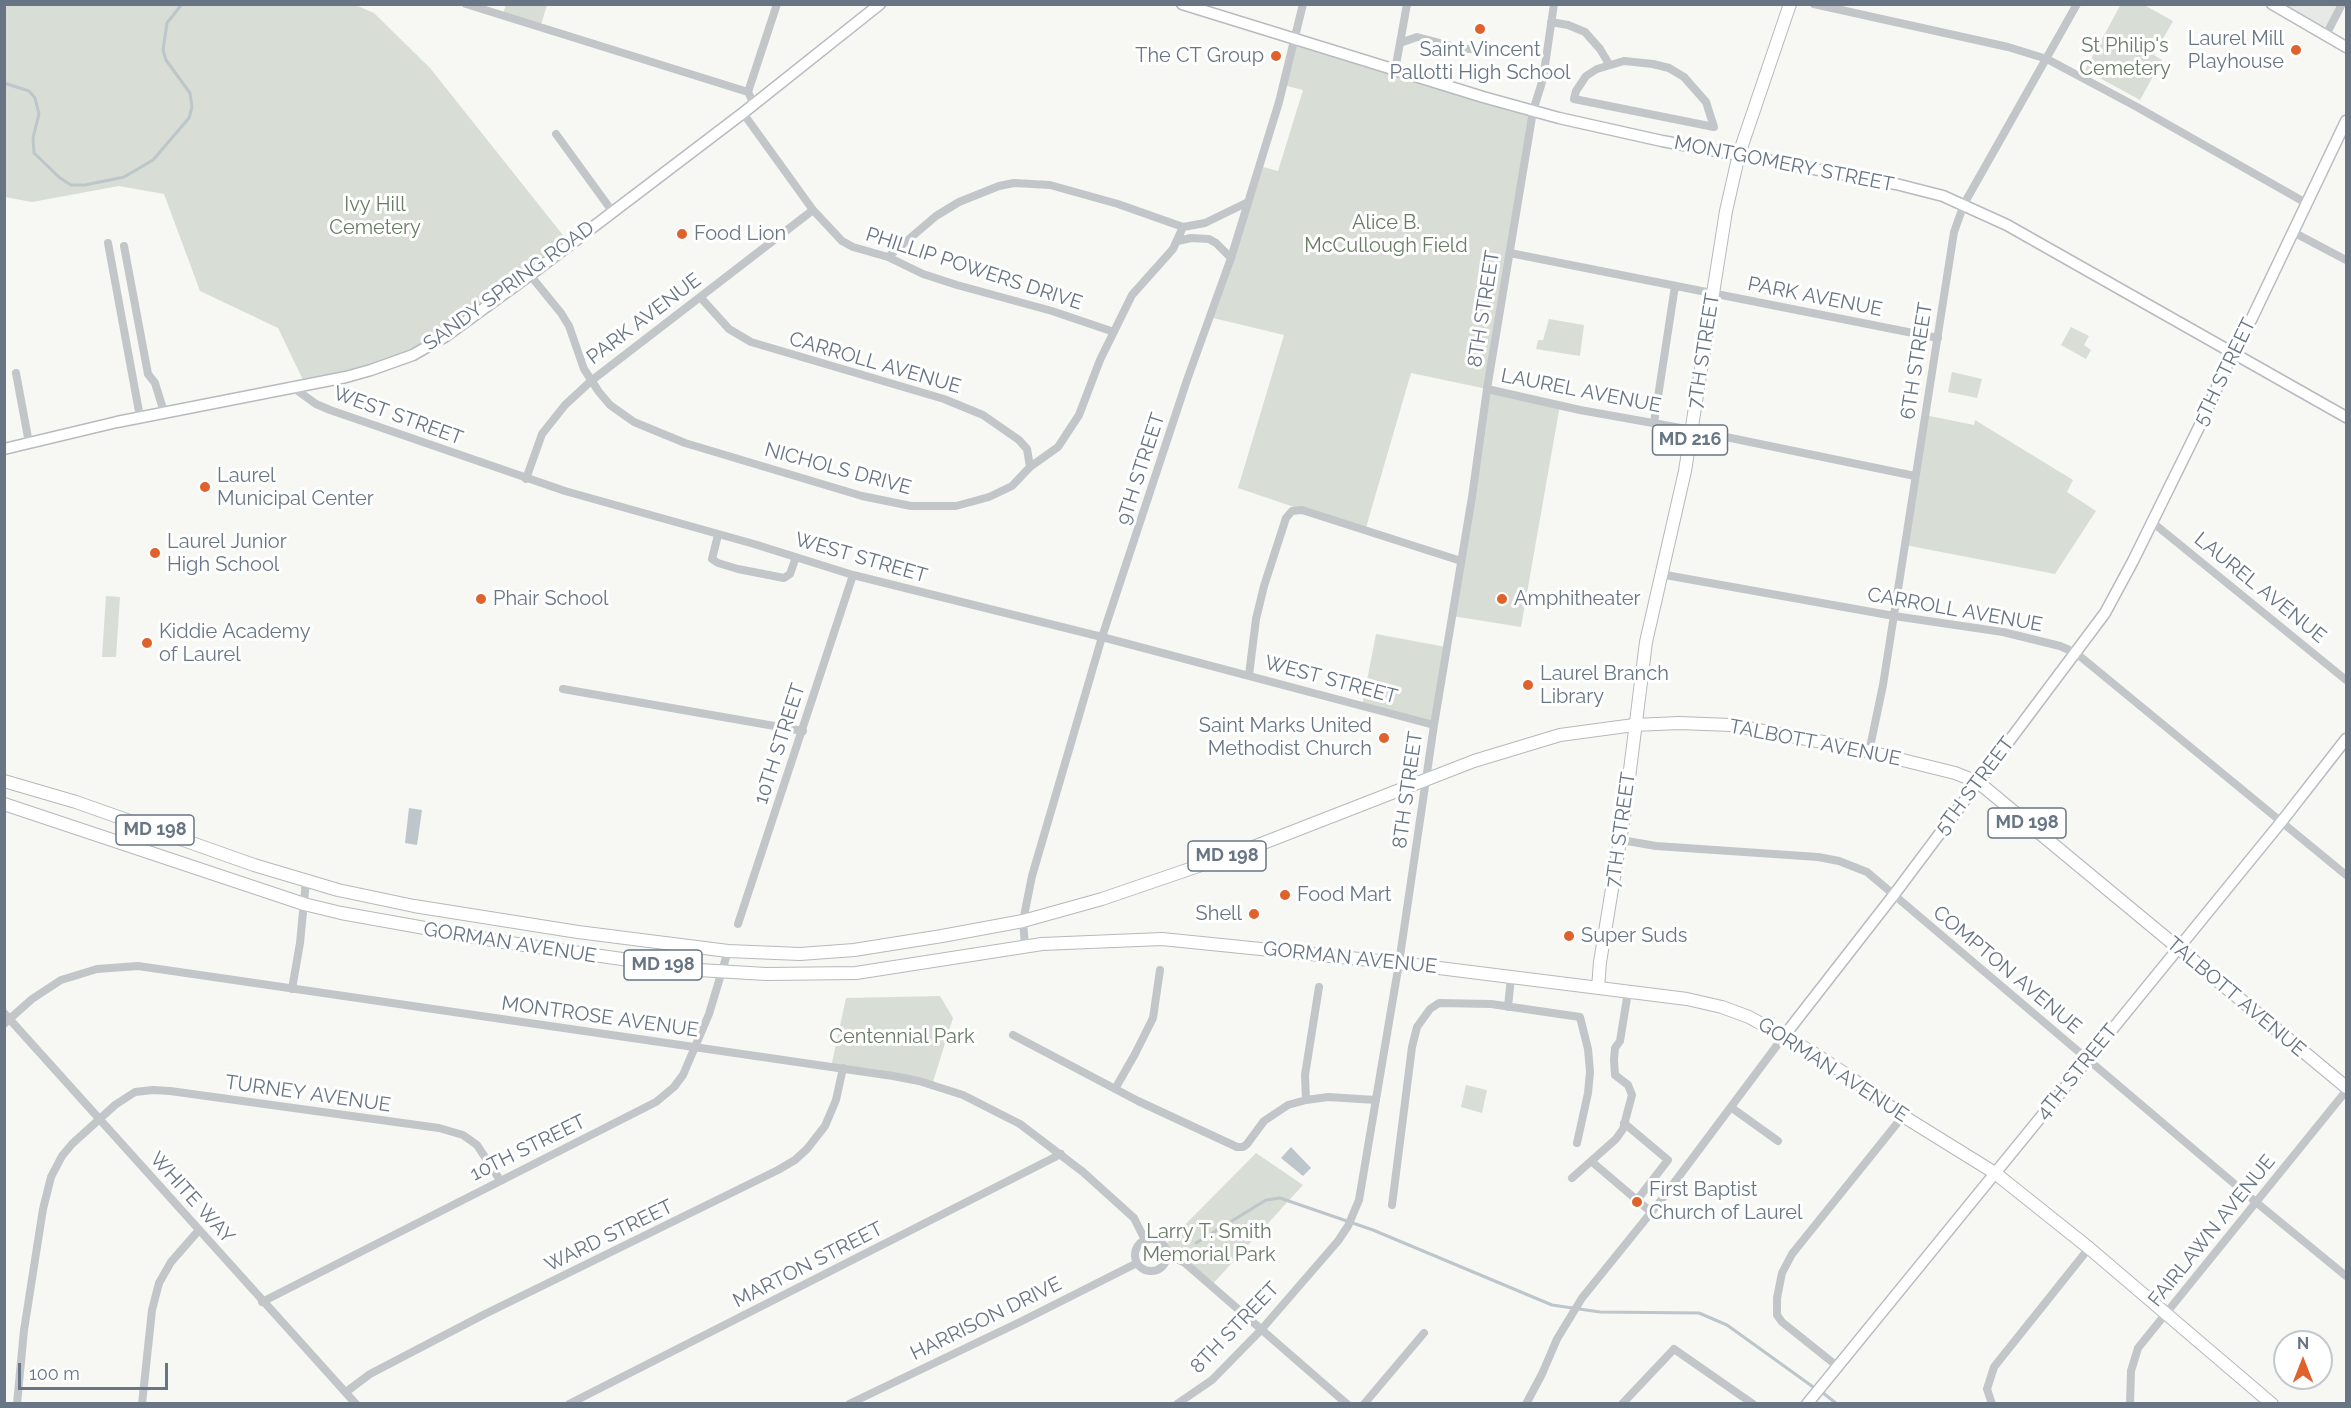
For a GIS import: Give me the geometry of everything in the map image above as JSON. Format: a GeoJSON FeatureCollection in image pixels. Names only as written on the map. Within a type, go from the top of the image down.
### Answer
{"type":"FeatureCollection","features":[{"type":"Feature","properties":{"kind":"main road","name":"7TH STREET"},"geometry":{"type":"LineString","coordinates":[[1598,988],[1600,962],[1621,840],[1646,642],[1660,574],[1676,518],[1726,211],[1738,154],[1790,4]]}},
{"type":"Feature","properties":{"kind":"main road","name":"TALBOTT AVENUE"},"geometry":{"type":"LineString","coordinates":[[1023,921],[1102,899],[1174,875],[1484,758],[1560,735],[1634,725],[1687,723],[1731,725],[1808,738],[1869,752],[1954,773],[1978,782],[2346,1089]]}},
{"type":"Feature","properties":{"kind":"main road","name":"MD 198"},"geometry":{"type":"LineString","coordinates":[[4,781],[76,802],[209,850],[306,881]]}},
{"type":"Feature","properties":{"kind":"main road","name":"MD 198"},"geometry":{"type":"LineString","coordinates":[[4,804],[304,904]]}},
{"type":"Feature","properties":{"kind":"main road","name":"GORMAN AVENUE"},"geometry":{"type":"LineString","coordinates":[[306,881],[414,906],[578,932],[728,951],[800,954],[854,950],[1023,921]]}},
{"type":"Feature","properties":{"kind":"main road","name":"GORMAN AVENUE"},"geometry":{"type":"LineString","coordinates":[[304,904],[437,932],[609,958],[722,972],[856,973],[1025,946],[1071,941],[1162,939],[1399,963],[1687,999],[1722,1006],[1749,1017],[1784,1036],[1844,1073],[1903,1116],[1995,1173],[2090,1248],[2272,1404]]}},
{"type":"Feature","properties":{"kind":"street"},"geometry":{"type":"LineString","coordinates":[[466,4],[748,92]]}},
{"type":"Feature","properties":{"kind":"street"},"geometry":{"type":"LineString","coordinates":[[754,104],[748,92],[777,4]]}},
{"type":"Feature","properties":{"kind":"street","name":"SANDY SPRING ROAD"},"geometry":{"type":"LineString","coordinates":[[4,449],[140,417],[355,375],[413,355],[446,336],[530,275],[743,113],[880,4]]}},
{"type":"Feature","properties":{"kind":"street","name":"MONTGOMERY STREET"},"geometry":{"type":"LineString","coordinates":[[1182,4],[1395,70],[1591,126],[1896,184],[1964,204],[2075,263],[2346,417]]}},
{"type":"Feature","properties":{"kind":"street","name":"9TH STREET"},"geometry":{"type":"LineString","coordinates":[[1025,946],[1023,921],[1037,858],[1102,637],[1187,380],[1231,258],[1246,203],[1279,102],[1303,4]]}},
{"type":"Feature","properties":{"kind":"street"},"geometry":{"type":"LineString","coordinates":[[1395,70],[1407,4]]}},
{"type":"Feature","properties":{"kind":"street","name":"8TH STREET"},"geometry":{"type":"LineString","coordinates":[[1177,1404],[1219,1373],[1261,1330],[1338,1241],[1355,1212],[1363,1181],[1399,963],[1487,389],[1533,111],[1543,79],[1554,4]]}},
{"type":"Feature","properties":{"kind":"street"},"geometry":{"type":"LineString","coordinates":[[1814,4],[2008,47],[2047,59],[2306,203]]}},
{"type":"Feature","properties":{"kind":"street","name":"6TH STREET"},"geometry":{"type":"LineString","coordinates":[[1869,752],[1884,685],[1952,239],[1964,204],[2077,4]]}},
{"type":"Feature","properties":{"kind":"street"},"geometry":{"type":"LineString","coordinates":[[2326,35],[2342,4]]}},
{"type":"Feature","properties":{"kind":"street"},"geometry":{"type":"LineString","coordinates":[[2274,5],[2346,47]]}},
{"type":"Feature","properties":{"kind":"street"},"geometry":{"type":"LineString","coordinates":[[1551,22],[1568,25],[1585,32],[1609,64]]}},
{"type":"Feature","properties":{"kind":"street"},"geometry":{"type":"LineString","coordinates":[[1400,43],[1417,37],[1463,49],[1483,49]]}},
{"type":"Feature","properties":{"kind":"street"},"geometry":{"type":"LineString","coordinates":[[1624,61],[1653,64],[1669,68],[1684,77],[1706,102],[1714,127],[1574,99],[1576,91],[1586,76],[1609,64],[1624,61]]}},
{"type":"Feature","properties":{"kind":"street","name":"PHILLIP POWERS DRIVE"},"geometry":{"type":"LineString","coordinates":[[743,113],[813,210],[852,247],[888,257],[934,277],[1052,311],[1114,332]]}},
{"type":"Feature","properties":{"kind":"street","name":"5TH STREET"},"geometry":{"type":"LineString","coordinates":[[1526,1404],[1569,1318],[1582,1298],[1732,1108],[1784,1036],[1893,896],[2105,613],[2201,423],[2232,354],[2294,232],[2346,121]]}},
{"type":"Feature","properties":{"kind":"street"},"geometry":{"type":"LineString","coordinates":[[556,134],[612,211]]}},
{"type":"Feature","properties":{"kind":"street"},"geometry":{"type":"LineString","coordinates":[[888,257],[936,216],[959,201],[999,186],[1014,183],[1050,185],[1118,204],[1183,227],[1205,223],[1246,203]]}},
{"type":"Feature","properties":{"kind":"street","name":"PARK AVENUE"},"geometry":{"type":"LineString","coordinates":[[526,479],[539,442],[548,425],[565,405],[591,381],[813,210]]}},
{"type":"Feature","properties":{"kind":"street","name":"NICHOLS DRIVE"},"geometry":{"type":"LineString","coordinates":[[530,275],[569,326],[584,369],[591,381],[610,405],[634,422],[660,434],[737,459],[887,502],[933,507],[974,502],[1012,486],[1030,467],[1048,456],[1069,432],[1079,415],[1100,360],[1132,295],[1178,241],[1183,227]]}},
{"type":"Feature","properties":{"kind":"street"},"geometry":{"type":"LineString","coordinates":[[2294,232],[2346,260]]}},
{"type":"Feature","properties":{"kind":"street"},"geometry":{"type":"LineString","coordinates":[[1178,241],[1191,238],[1209,239],[1231,258]]}},
{"type":"Feature","properties":{"kind":"street"},"geometry":{"type":"LineString","coordinates":[[108,243],[140,417]]}},
{"type":"Feature","properties":{"kind":"street"},"geometry":{"type":"LineString","coordinates":[[124,246],[148,374],[155,383],[164,412]]}},
{"type":"Feature","properties":{"kind":"street","name":"PARK AVENUE"},"geometry":{"type":"LineString","coordinates":[[1510,253],[1938,338]]}},
{"type":"Feature","properties":{"kind":"street"},"geometry":{"type":"LineString","coordinates":[[1654,423],[1675,286]]}},
{"type":"Feature","properties":{"kind":"street","name":"CARROLL AVENUE"},"geometry":{"type":"LineString","coordinates":[[701,297],[729,329],[751,342],[944,399],[983,415],[1019,440],[1027,449],[1030,467]]}},
{"type":"Feature","properties":{"kind":"street"},"geometry":{"type":"LineString","coordinates":[[16,373],[28,443]]}},
{"type":"Feature","properties":{"kind":"street","name":"WEST STREET"},"geometry":{"type":"LineString","coordinates":[[291,386],[305,397],[330,410],[526,479],[853,574],[1249,675],[1434,725]]}},
{"type":"Feature","properties":{"kind":"street","name":"LAUREL AVENUE"},"geometry":{"type":"LineString","coordinates":[[1487,389],[1580,410],[1692,430],[1915,476]]}},
{"type":"Feature","properties":{"kind":"street"},"geometry":{"type":"LineString","coordinates":[[1249,675],[1264,586],[1286,518],[1292,511],[1302,510],[1461,561]]}},
{"type":"Feature","properties":{"kind":"street","name":"LAUREL AVENUE"},"geometry":{"type":"LineString","coordinates":[[2152,522],[2346,680]]}},
{"type":"Feature","properties":{"kind":"street"},"geometry":{"type":"LineString","coordinates":[[718,535],[712,559],[728,566],[784,578],[790,574],[796,556]]}},
{"type":"Feature","properties":{"kind":"street","name":"10TH STREET"},"geometry":{"type":"LineString","coordinates":[[738,924],[853,574]]}},
{"type":"Feature","properties":{"kind":"street","name":"CARROLL AVENUE"},"geometry":{"type":"LineString","coordinates":[[1660,574],[1894,616],[2034,638],[2076,653],[2346,875]]}},
{"type":"Feature","properties":{"kind":"street"},"geometry":{"type":"LineString","coordinates":[[562,689],[803,731]]}},
{"type":"Feature","properties":{"kind":"street","name":"4TH STREET"},"geometry":{"type":"LineString","coordinates":[[1810,1400],[2282,821],[2346,739]]}},
{"type":"Feature","properties":{"kind":"street","name":"COMPTON AVENUE"},"geometry":{"type":"LineString","coordinates":[[1621,840],[1656,846],[1818,857],[1839,861],[1867,872],[2346,1276]]}},
{"type":"Feature","properties":{"kind":"street"},"geometry":{"type":"LineString","coordinates":[[292,989],[300,943],[306,881]]}},
{"type":"Feature","properties":{"kind":"street","name":"10TH STREET"},"geometry":{"type":"LineString","coordinates":[[262,1302],[500,1179],[656,1102],[679,1082],[696,1047],[728,951]]}},
{"type":"Feature","properties":{"kind":"street","name":"MONTROSE AVENUE"},"geometry":{"type":"LineString","coordinates":[[6,1019],[61,980],[78,974],[116,967],[153,968],[919,1081],[963,1095],[1020,1124],[1061,1154],[1134,1218],[1145,1240]]}},
{"type":"Feature","properties":{"kind":"street"},"geometry":{"type":"LineString","coordinates":[[1115,1089],[1153,1018],[1160,970]]}},
{"type":"Feature","properties":{"kind":"street"},"geometry":{"type":"LineString","coordinates":[[1508,1007],[1511,977]]}},
{"type":"Feature","properties":{"kind":"street"},"geometry":{"type":"LineString","coordinates":[[1306,1100],[1305,1075],[1319,987]]}},
{"type":"Feature","properties":{"kind":"street"},"geometry":{"type":"LineString","coordinates":[[1572,1178],[1616,1139],[1623,1129],[1632,1095],[1628,1085],[1615,1075],[1614,1060],[1615,1048],[1620,1041],[1628,992]]}},
{"type":"Feature","properties":{"kind":"street"},"geometry":{"type":"LineString","coordinates":[[1392,1205],[1412,1047],[1417,1027],[1423,1016],[1439,1003],[1491,1004],[1580,1017],[1588,1049],[1590,1072],[1587,1100],[1577,1143]]}},
{"type":"Feature","properties":{"kind":"street","name":"WHITE WAY"},"geometry":{"type":"LineString","coordinates":[[6,1019],[356,1404]]}},
{"type":"Feature","properties":{"kind":"street"},"geometry":{"type":"LineString","coordinates":[[1013,1035],[1115,1089],[1237,1148],[1243,1148],[1264,1120],[1275,1112],[1306,1100],[1347,1096],[1376,1100]]}},
{"type":"Feature","properties":{"kind":"street","name":"WARD STREET"},"geometry":{"type":"LineString","coordinates":[[346,1392],[361,1380],[402,1358],[795,1160],[825,1126],[836,1100],[843,1068]]}},
{"type":"Feature","properties":{"kind":"street","name":"FAIRLAWN AVENUE"},"geometry":{"type":"LineString","coordinates":[[2130,1404],[2131,1371],[2138,1348],[2257,1203],[2346,1089]]}},
{"type":"Feature","properties":{"kind":"street","name":"TURNEY AVENUE"},"geometry":{"type":"LineString","coordinates":[[17,1404],[24,1330],[46,1191],[62,1156],[99,1120],[135,1092],[153,1090],[439,1128],[463,1136],[477,1145],[500,1179]]}},
{"type":"Feature","properties":{"kind":"street"},"geometry":{"type":"LineString","coordinates":[[1732,1108],[1778,1141]]}},
{"type":"Feature","properties":{"kind":"street"},"geometry":{"type":"LineString","coordinates":[[1837,1366],[1782,1322],[1777,1315],[1777,1298],[1782,1273],[1792,1254],[1903,1116]]}},
{"type":"Feature","properties":{"kind":"street"},"geometry":{"type":"LineString","coordinates":[[1624,1123],[1668,1160],[1637,1200]]}},
{"type":"Feature","properties":{"kind":"street","name":"MARTON STREET"},"geometry":{"type":"LineString","coordinates":[[568,1404],[1061,1154]]}},
{"type":"Feature","properties":{"kind":"street"},"geometry":{"type":"LineString","coordinates":[[1591,1161],[1651,1212]]}},
{"type":"Feature","properties":{"kind":"street"},"geometry":{"type":"LineString","coordinates":[[142,1404],[152,1310],[159,1283],[171,1262],[199,1230]]}},
{"type":"Feature","properties":{"kind":"street"},"geometry":{"type":"LineString","coordinates":[[1145,1240],[1161,1241],[1168,1255],[1164,1265],[1156,1271],[1145,1270],[1137,1263],[1135,1252],[1145,1240]]}},
{"type":"Feature","properties":{"kind":"street"},"geometry":{"type":"LineString","coordinates":[[1992,1404],[1987,1389],[1994,1367],[2090,1248]]}},
{"type":"Feature","properties":{"kind":"street"},"geometry":{"type":"LineString","coordinates":[[1168,1255],[1185,1263],[1347,1404]]}},
{"type":"Feature","properties":{"kind":"street","name":"HARRISON DRIVE"},"geometry":{"type":"LineString","coordinates":[[849,1404],[1137,1263]]}},
{"type":"Feature","properties":{"kind":"street"},"geometry":{"type":"LineString","coordinates":[[1364,1404],[1424,1333]]}},
{"type":"Feature","properties":{"kind":"street"},"geometry":{"type":"LineString","coordinates":[[1622,1404],[1674,1349],[1753,1404]]}},
{"type":"Feature","properties":{"kind":"shaded area"},"geometry":{"type":"Polygon","coordinates":[[[2285,5],[2340,5],[2327,29],[2285,5]]]}},
{"type":"Feature","properties":{"kind":"shaded area"},"geometry":{"type":"Polygon","coordinates":[[[409,808],[422,810],[417,845],[405,843],[409,808]]]}},
{"type":"Feature","properties":{"kind":"shaded area"},"geometry":{"type":"Polygon","coordinates":[[[1291,1147],[1311,1168],[1303,1176],[1281,1158],[1291,1147]]]}},
{"type":"Feature","properties":{"kind":"green space","name":"Ivy Hill Cemetery"},"geometry":{"type":"Polygon","coordinates":[[[353,4],[374,13],[430,68],[570,244],[446,336],[385,366],[305,384],[278,328],[200,291],[164,194],[119,186],[32,202],[5,197],[4,5],[353,4]]]}},
{"type":"Feature","properties":{"kind":"green space","name":"St Philip's Cemetery"},"geometry":{"type":"Polygon","coordinates":[[[2121,4],[2144,5],[2173,21],[2154,55],[2162,60],[2140,100],[2085,70],[2121,4]]]}},
{"type":"Feature","properties":{"kind":"green space"},"geometry":{"type":"Polygon","coordinates":[[[506,5],[547,5],[540,28],[502,16],[506,5]]]}},
{"type":"Feature","properties":{"kind":"green space","name":"Alice B. McCullough Field"},"geometry":{"type":"Polygon","coordinates":[[[1295,39],[1533,111],[1487,388],[1560,405],[1521,627],[1452,616],[1487,389],[1411,373],[1365,531],[1238,488],[1284,335],[1209,317],[1259,166],[1278,171],[1303,90],[1283,85],[1295,39]]]}},
{"type":"Feature","properties":{"kind":"green space"},"geometry":{"type":"Polygon","coordinates":[[[1549,319],[1584,325],[1580,356],[1536,349],[1538,340],[1543,340],[1549,319]]]}},
{"type":"Feature","properties":{"kind":"green space"},"geometry":{"type":"Polygon","coordinates":[[[2071,327],[2089,336],[2084,345],[2091,350],[2086,359],[2061,345],[2071,327]]]}},
{"type":"Feature","properties":{"kind":"green space"},"geometry":{"type":"Polygon","coordinates":[[[1952,372],[1982,379],[1977,398],[1948,392],[1952,372]]]}},
{"type":"Feature","properties":{"kind":"green space"},"geometry":{"type":"Polygon","coordinates":[[[1925,415],[1974,425],[1975,420],[2073,480],[2067,492],[2096,511],[2055,574],[1905,545],[1925,415]]]}},
{"type":"Feature","properties":{"kind":"green space"},"geometry":{"type":"Polygon","coordinates":[[[106,596],[120,597],[116,657],[102,657],[106,596]]]}},
{"type":"Feature","properties":{"kind":"green space"},"geometry":{"type":"Polygon","coordinates":[[[1376,634],[1446,647],[1434,725],[1362,706],[1376,634]]]}},
{"type":"Feature","properties":{"kind":"green space","name":"Centennial Park"},"geometry":{"type":"Polygon","coordinates":[[[940,996],[953,1018],[932,1085],[831,1067],[846,998],[940,996]]]}},
{"type":"Feature","properties":{"kind":"green space"},"geometry":{"type":"Polygon","coordinates":[[[1466,1085],[1487,1090],[1482,1113],[1461,1107],[1466,1085]]]}},
{"type":"Feature","properties":{"kind":"green space","name":"Larry T. Smith Memorial Park"},"geometry":{"type":"Polygon","coordinates":[[[1256,1153],[1303,1185],[1210,1287],[1185,1263],[1168,1255],[1165,1245],[1256,1153]]]}},
{"type":"Feature","properties":{"kind":"waterway"},"geometry":{"type":"LineString","coordinates":[[4,83],[29,91],[35,98],[39,114],[33,138],[34,153],[60,178],[71,185],[85,185],[124,177],[153,160],[189,118],[192,107],[190,93],[166,60],[163,50],[167,23],[182,4]]}},
{"type":"Feature","properties":{"kind":"waterway"},"geometry":{"type":"LineString","coordinates":[[1196,1243],[1266,1200],[1280,1198],[1373,1230],[1552,1305],[1600,1312],[1699,1313],[1727,1325],[1816,1389]]}},
{"type":"Feature","properties":{"kind":"waterway"},"geometry":{"type":"LineString","coordinates":[[1822,1392],[1837,1404]]}},
{"type":"Feature","properties":{"kind":"place","name":"Saint Vincent Pallotti High School"},"geometry":{"type":"Point","coordinates":[1480,29]}},
{"type":"Feature","properties":{"kind":"place","name":"Laurel Mill Playhouse"},"geometry":{"type":"Point","coordinates":[2296,50]}},
{"type":"Feature","properties":{"kind":"place","name":"The CT Group"},"geometry":{"type":"Point","coordinates":[1276,56]}},
{"type":"Feature","properties":{"kind":"place","name":"Food Lion"},"geometry":{"type":"Point","coordinates":[682,234]}},
{"type":"Feature","properties":{"kind":"place","name":"Laurel Municipal Center"},"geometry":{"type":"Point","coordinates":[205,487]}},
{"type":"Feature","properties":{"kind":"place","name":"Laurel Junior High School"},"geometry":{"type":"Point","coordinates":[155,553]}},
{"type":"Feature","properties":{"kind":"place","name":"Phair School"},"geometry":{"type":"Point","coordinates":[481,599]}},
{"type":"Feature","properties":{"kind":"place","name":"Amphitheater"},"geometry":{"type":"Point","coordinates":[1502,599]}},
{"type":"Feature","properties":{"kind":"place","name":"Kiddie Academy of Laurel"},"geometry":{"type":"Point","coordinates":[147,643]}},
{"type":"Feature","properties":{"kind":"place","name":"Laurel Branch Library"},"geometry":{"type":"Point","coordinates":[1528,685]}},
{"type":"Feature","properties":{"kind":"place","name":"Saint Marks United Methodist Church"},"geometry":{"type":"Point","coordinates":[1384,738]}},
{"type":"Feature","properties":{"kind":"place","name":"Food Mart"},"geometry":{"type":"Point","coordinates":[1285,895]}},
{"type":"Feature","properties":{"kind":"place","name":"Shell"},"geometry":{"type":"Point","coordinates":[1254,914]}},
{"type":"Feature","properties":{"kind":"place","name":"Super Suds"},"geometry":{"type":"Point","coordinates":[1569,936]}},
{"type":"Feature","properties":{"kind":"place","name":"First Baptist Church of Laurel"},"geometry":{"type":"Point","coordinates":[1637,1202]}}]}
